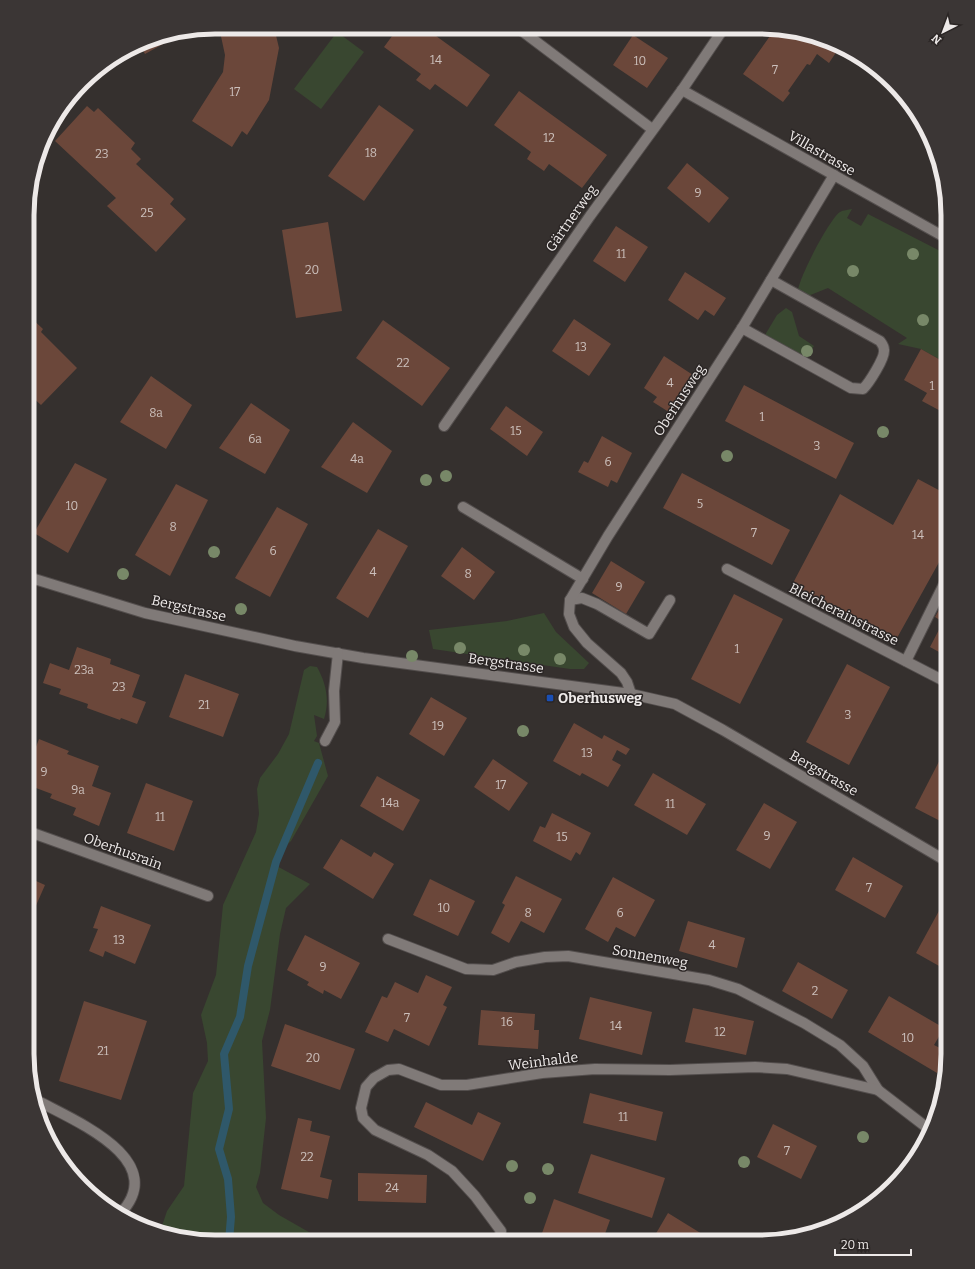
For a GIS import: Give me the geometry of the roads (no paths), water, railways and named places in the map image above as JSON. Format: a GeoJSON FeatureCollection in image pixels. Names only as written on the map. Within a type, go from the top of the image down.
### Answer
{"type":"FeatureCollection","features":[{"type":"Feature","properties":{"kind":"street"},"geometry":{"type":"LineString","coordinates":[[526,34],[652,129]]}},
{"type":"Feature","properties":{"kind":"street","name":"Gärtnerweg"},"geometry":{"type":"LineString","coordinates":[[444,426],[652,129],[682,90],[720,34]]}},
{"type":"Feature","properties":{"kind":"street","name":"Villastrasse"},"geometry":{"type":"LineString","coordinates":[[682,90],[941,236]]}},
{"type":"Feature","properties":{"kind":"street","name":"Oberhusweg"},"geometry":{"type":"LineString","coordinates":[[570,600],[608,536],[742,328],[834,175]]}},
{"type":"Feature","properties":{"kind":"street"},"geometry":{"type":"LineString","coordinates":[[742,328],[851,388],[862,389],[867,385],[884,355],[884,348],[880,341],[771,280]]}},
{"type":"Feature","properties":{"kind":"street"},"geometry":{"type":"LineString","coordinates":[[463,507],[583,579]]}},
{"type":"Feature","properties":{"kind":"street","name":"Bleicherainstrasse"},"geometry":{"type":"LineString","coordinates":[[728,569],[941,679]]}},
{"type":"Feature","properties":{"kind":"street","name":"Bergstrasse"},"geometry":{"type":"LineString","coordinates":[[34,579],[145,613],[296,646],[630,694],[675,704],[723,730],[941,858]]}},
{"type":"Feature","properties":{"kind":"street"},"geometry":{"type":"LineString","coordinates":[[906,661],[941,590]]}},
{"type":"Feature","properties":{"kind":"street"},"geometry":{"type":"LineString","coordinates":[[630,694],[627,682],[621,673],[587,643],[574,627],[569,614],[570,600],[582,598],[597,604],[649,634],[670,600]]}},
{"type":"Feature","properties":{"kind":"street"},"geometry":{"type":"LineString","coordinates":[[325,741],[336,722],[334,691],[338,653]]}},
{"type":"Feature","properties":{"kind":"street","name":"Oberhusrain"},"geometry":{"type":"LineString","coordinates":[[34,834],[208,896]]}},
{"type":"Feature","properties":{"kind":"street","name":"Sonnenweg"},"geometry":{"type":"LineString","coordinates":[[388,939],[466,969],[493,970],[516,962],[545,957],[568,956],[709,980],[738,989],[804,1023],[840,1045],[863,1066],[878,1090]]}},
{"type":"Feature","properties":{"kind":"street","name":"Weinhalde"},"geometry":{"type":"LineString","coordinates":[[500,1235],[501,1231],[475,1196],[452,1171],[428,1155],[374,1130],[363,1118],[361,1108],[366,1087],[374,1078],[388,1070],[399,1069],[441,1085],[467,1086],[542,1073],[595,1069],[670,1070],[755,1067],[787,1069],[878,1090],[925,1126]]}},
{"type":"Feature","properties":{"kind":"street"},"geometry":{"type":"LineString","coordinates":[[41,1102],[111,1142],[129,1163],[134,1183],[134,1196],[123,1210]]}},
{"type":"Feature","properties":{"kind":"waterway"},"geometry":{"type":"LineString","coordinates":[[230,1235],[231,1217],[228,1179],[219,1149],[229,1109],[224,1054],[240,1017],[248,966],[276,862],[318,763]]}},
{"type":"Feature","properties":{"kind":"place","name":"Oberhusweg"},"geometry":{"type":"Point","coordinates":[550,698]}}]}
